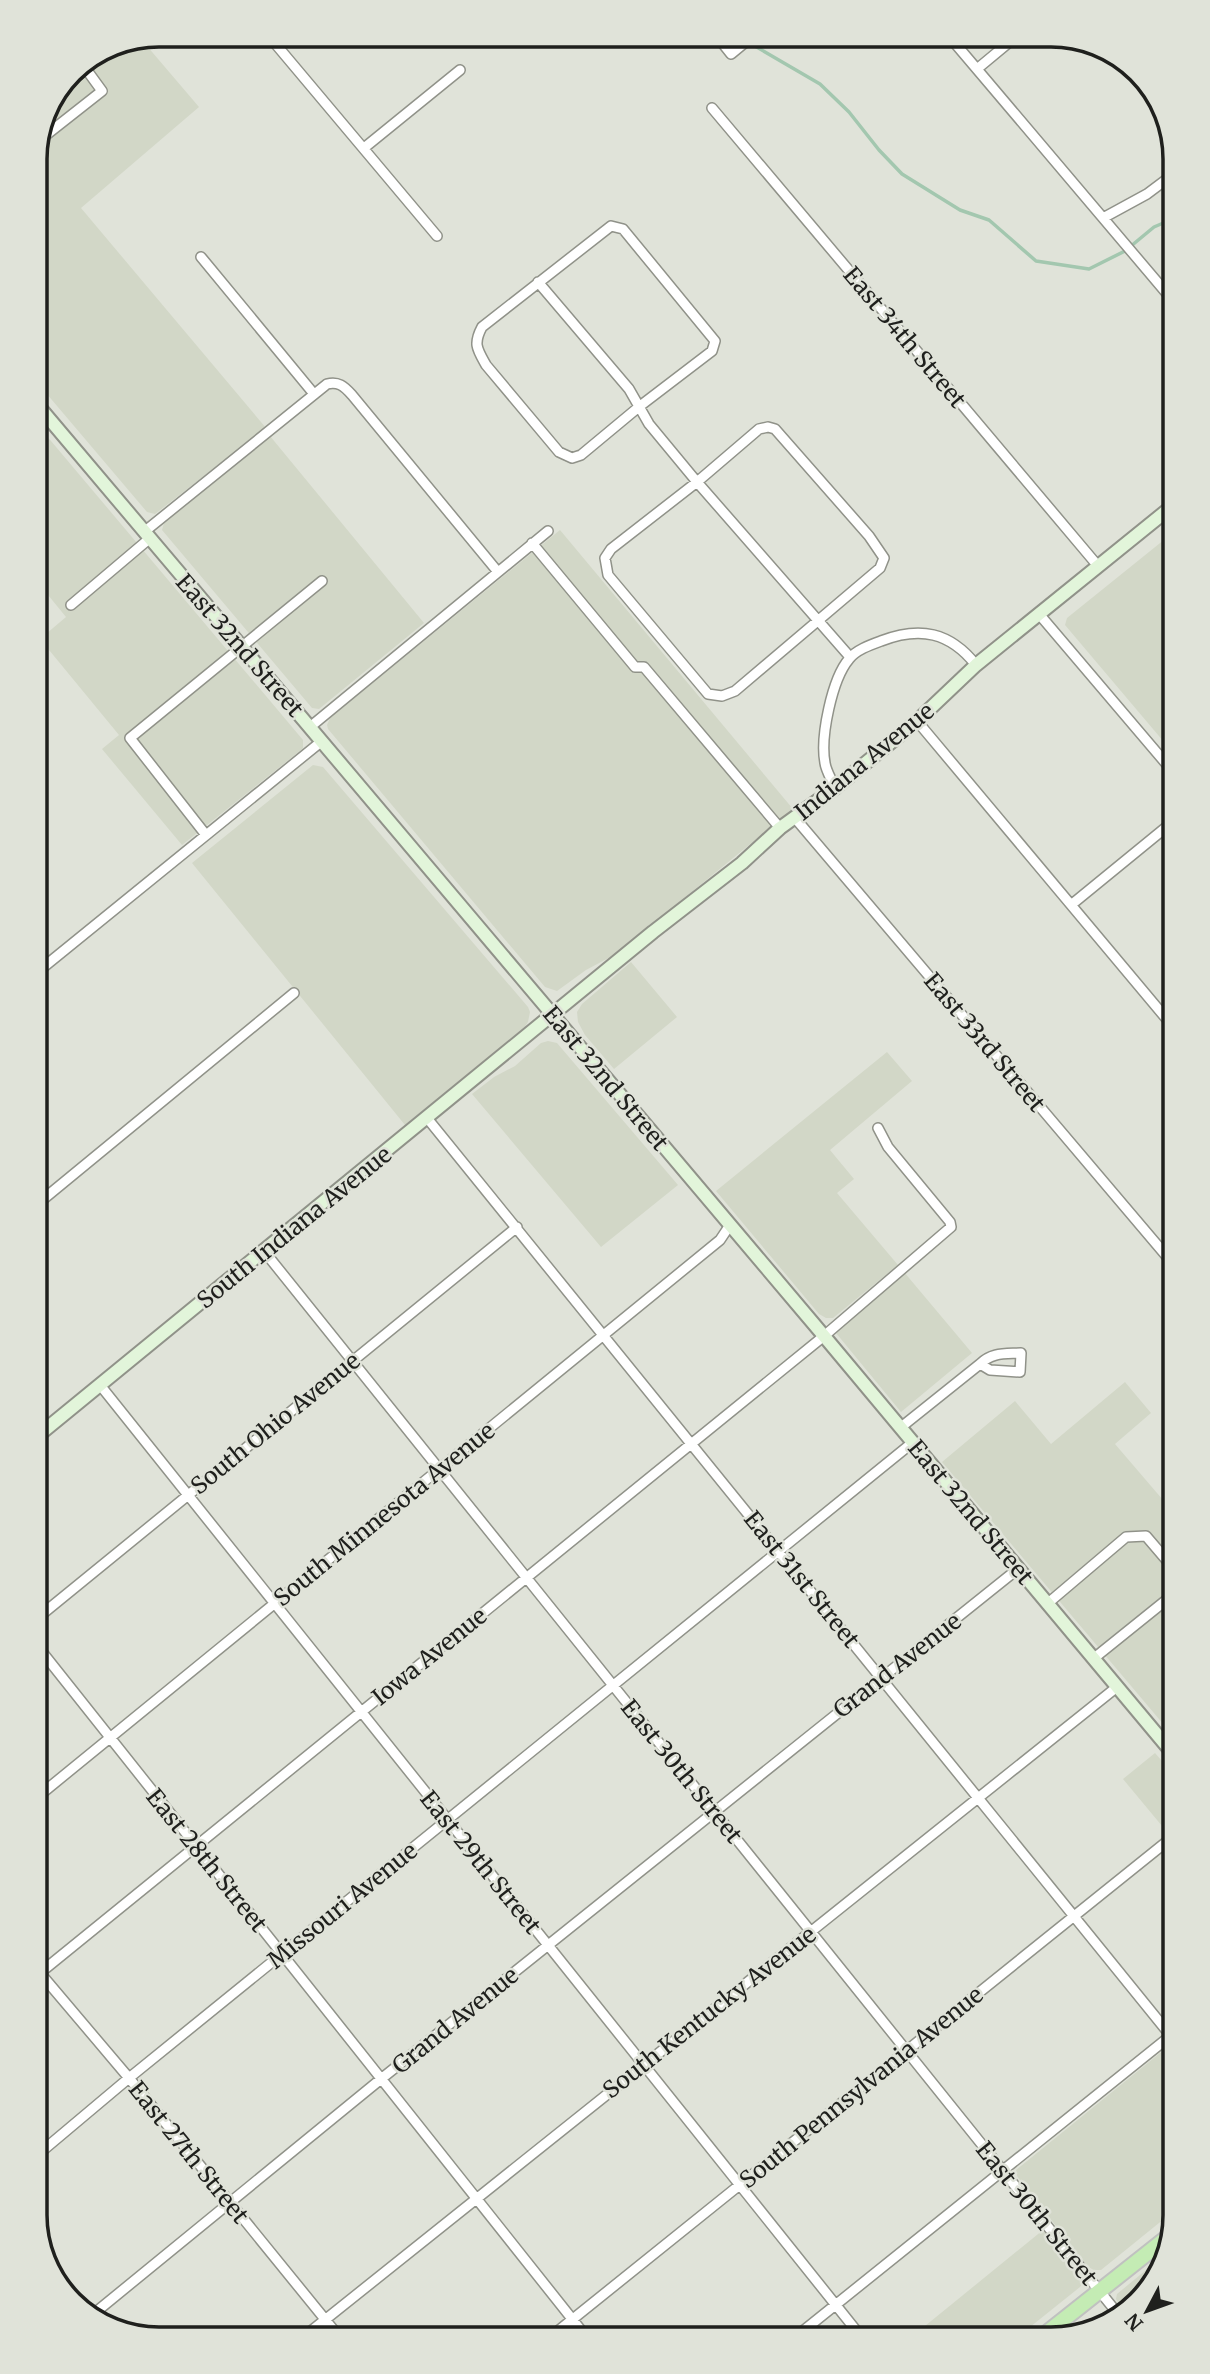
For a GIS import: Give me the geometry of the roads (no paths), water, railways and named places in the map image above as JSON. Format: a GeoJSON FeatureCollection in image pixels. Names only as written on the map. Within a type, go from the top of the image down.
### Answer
{"type":"FeatureCollection","features":[{"type":"Feature","properties":{"kind":"main road","name":"East 32nd Street"},"geometry":{"type":"LineString","coordinates":[[47,416],[824,1336],[1163,1742]]}},
{"type":"Feature","properties":{"kind":"main road","name":"Indiana Avenue"},"geometry":{"type":"LineString","coordinates":[[552,1015],[742,863],[780,828],[835,788],[916,721],[976,665],[1163,514]]}},
{"type":"Feature","properties":{"kind":"main road","name":"South Indiana Avenue"},"geometry":{"type":"LineString","coordinates":[[47,1428],[552,1015]]}},
{"type":"Feature","properties":{"kind":"main road"},"geometry":{"type":"LineString","coordinates":[[1055,2327],[1159,2244]]}},
{"type":"Feature","properties":{"kind":"street"},"geometry":{"type":"LineString","coordinates":[[278,47],[437,236]]}},
{"type":"Feature","properties":{"kind":"street"},"geometry":{"type":"LineString","coordinates":[[725,47],[731,54],[739,47]]}},
{"type":"Feature","properties":{"kind":"street"},"geometry":{"type":"LineString","coordinates":[[958,47],[1163,289]]}},
{"type":"Feature","properties":{"kind":"street"},"geometry":{"type":"LineString","coordinates":[[976,69],[1003,47]]}},
{"type":"Feature","properties":{"kind":"street"},"geometry":{"type":"LineString","coordinates":[[364,148],[460,70]]}},
{"type":"Feature","properties":{"kind":"street"},"geometry":{"type":"LineString","coordinates":[[51,131],[102,91],[89,72]]}},
{"type":"Feature","properties":{"kind":"street","name":"East 34th Street"},"geometry":{"type":"LineString","coordinates":[[712,108],[1098,566]]}},
{"type":"Feature","properties":{"kind":"street"},"geometry":{"type":"LineString","coordinates":[[1103,218],[1163,182]]}},
{"type":"Feature","properties":{"kind":"street"},"geometry":{"type":"LineString","coordinates":[[611,226],[623,229],[715,341],[712,351],[581,455],[572,458],[559,452],[486,365],[478,350],[476,338],[482,327],[538,282],[611,226]]}},
{"type":"Feature","properties":{"kind":"street"},"geometry":{"type":"LineString","coordinates":[[201,257],[314,394]]}},
{"type":"Feature","properties":{"kind":"street"},"geometry":{"type":"LineString","coordinates":[[538,282],[629,389],[649,424],[697,482],[850,657]]}},
{"type":"Feature","properties":{"kind":"street"},"geometry":{"type":"LineString","coordinates":[[71,605],[146,536],[314,394],[327,384],[338,383],[349,391],[498,572]]}},
{"type":"Feature","properties":{"kind":"street"},"geometry":{"type":"LineString","coordinates":[[759,429],[775,429],[852,516],[884,558],[880,568],[818,621],[735,691],[722,696],[708,694],[608,575],[605,558],[611,549],[697,482],[759,429]]}},
{"type":"Feature","properties":{"kind":"street"},"geometry":{"type":"LineString","coordinates":[[310,727],[548,531]]}},
{"type":"Feature","properties":{"kind":"street"},"geometry":{"type":"LineString","coordinates":[[533,543],[635,667],[644,667],[780,828]]}},
{"type":"Feature","properties":{"kind":"street"},"geometry":{"type":"LineString","coordinates":[[206,835],[130,738],[322,581]]}},
{"type":"Feature","properties":{"kind":"street"},"geometry":{"type":"LineString","coordinates":[[1039,614],[1163,760]]}},
{"type":"Feature","properties":{"kind":"street"},"geometry":{"type":"LineString","coordinates":[[835,788],[825,763],[825,733],[831,697],[850,657],[898,634],[930,634],[952,641],[976,665]]}},
{"type":"Feature","properties":{"kind":"street"},"geometry":{"type":"LineString","coordinates":[[916,721],[1163,1015]]}},
{"type":"Feature","properties":{"kind":"street"},"geometry":{"type":"LineString","coordinates":[[47,965],[322,741]]}},
{"type":"Feature","properties":{"kind":"street","name":"East 33rd Street"},"geometry":{"type":"LineString","coordinates":[[795,818],[1163,1252]]}},
{"type":"Feature","properties":{"kind":"street"},"geometry":{"type":"LineString","coordinates":[[1071,905],[1163,830]]}},
{"type":"Feature","properties":{"kind":"street"},"geometry":{"type":"LineString","coordinates":[[47,1196],[294,993]]}},
{"type":"Feature","properties":{"kind":"street","name":"East 31st Street"},"geometry":{"type":"LineString","coordinates":[[427,1118],[1163,2024]]}},
{"type":"Feature","properties":{"kind":"street","name":"Iowa Avenue"},"geometry":{"type":"LineString","coordinates":[[47,1964],[824,1336],[951,1227],[950,1222],[888,1147],[877,1128]]}},
{"type":"Feature","properties":{"kind":"street","name":"South Minnesota Avenue"},"geometry":{"type":"LineString","coordinates":[[47,1789],[720,1240],[730,1225]]}},
{"type":"Feature","properties":{"kind":"street","name":"South Ohio Avenue"},"geometry":{"type":"LineString","coordinates":[[47,1610],[517,1227]]}},
{"type":"Feature","properties":{"kind":"street","name":"East 30th Street"},"geometry":{"type":"LineString","coordinates":[[264,1251],[1112,2306]]}},
{"type":"Feature","properties":{"kind":"street"},"geometry":{"type":"LineString","coordinates":[[900,1429],[980,1363]]}},
{"type":"Feature","properties":{"kind":"street","name":"East 29th Street"},"geometry":{"type":"LineString","coordinates":[[100,1385],[853,2327]]}},
{"type":"Feature","properties":{"kind":"street","name":"Missouri Avenue"},"geometry":{"type":"LineString","coordinates":[[47,2147],[912,1443]]}},
{"type":"Feature","properties":{"kind":"street"},"geometry":{"type":"LineString","coordinates":[[1047,1604],[1126,1536],[1146,1536],[1163,1556]]}},
{"type":"Feature","properties":{"kind":"street","name":"Grand Avenue"},"geometry":{"type":"LineString","coordinates":[[99,2309],[381,2079],[1018,1568]]}},
{"type":"Feature","properties":{"kind":"street"},"geometry":{"type":"LineString","coordinates":[[1093,1659],[1163,1603]]}},
{"type":"Feature","properties":{"kind":"street","name":"East 28th Street"},"geometry":{"type":"LineString","coordinates":[[47,1658],[578,2327]]}},
{"type":"Feature","properties":{"kind":"street","name":"South Kentucky Avenue"},"geometry":{"type":"LineString","coordinates":[[317,2327],[1116,1687]]}},
{"type":"Feature","properties":{"kind":"street","name":"South Pennsylvania Avenue"},"geometry":{"type":"LineString","coordinates":[[562,2327],[1163,1845]]}},
{"type":"Feature","properties":{"kind":"street","name":"East 27th Street"},"geometry":{"type":"LineString","coordinates":[[47,1984],[129,2078],[331,2327]]}},
{"type":"Feature","properties":{"kind":"street"},"geometry":{"type":"LineString","coordinates":[[808,2327],[1163,2044]]}},
{"type":"Feature","properties":{"kind":"waterway"},"geometry":{"type":"LineString","coordinates":[[757,47],[820,84],[849,112],[902,174],[960,210],[989,220],[1036,261],[1089,269],[1125,251],[1154,227],[1163,223]]}}]}
